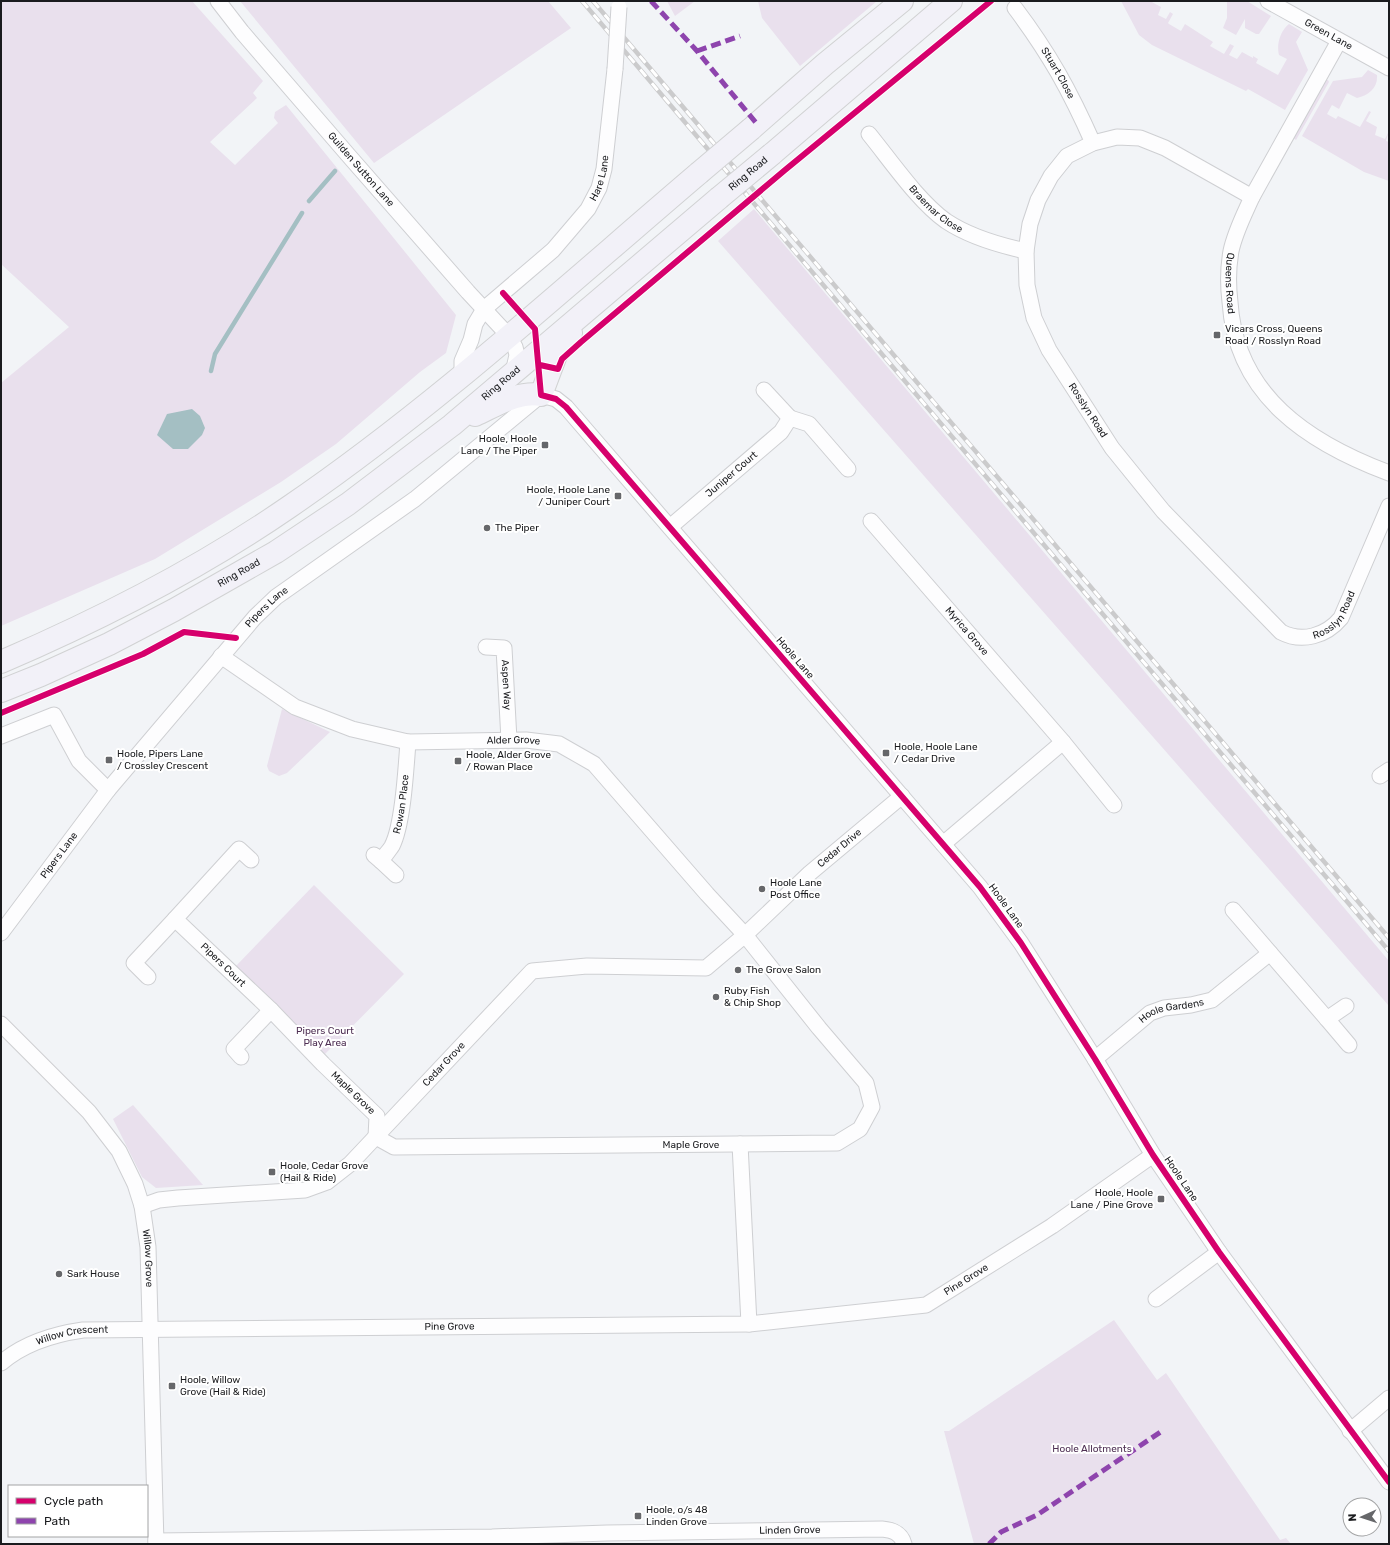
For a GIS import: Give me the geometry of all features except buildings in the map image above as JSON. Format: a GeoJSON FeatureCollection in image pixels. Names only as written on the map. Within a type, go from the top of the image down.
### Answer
{"type":"FeatureCollection","features":[{"type":"Feature","properties":{"kind":"highway"},"geometry":{"type":"LineString","coordinates":[[1,662],[59,637],[127,604],[222,550],[288,508],[356,460],[462,375],[751,129],[825,64],[902,1]]}},
{"type":"Feature","properties":{"kind":"highway","name":"Ring Road"},"geometry":{"type":"LineString","coordinates":[[1,690],[41,675],[109,644],[174,610],[276,552],[348,504],[452,425],[951,1]]}},
{"type":"Feature","properties":{"kind":"highway"},"geometry":{"type":"LineString","coordinates":[[452,425],[520,395],[530,393],[542,395],[556,355],[583,315]]}},
{"type":"Feature","properties":{"kind":"street","name":"Guilden Sutton Lane"},"geometry":{"type":"LineString","coordinates":[[218,1],[242,32],[508,335],[515,347],[517,355],[513,373]]}},
{"type":"Feature","properties":{"kind":"street","name":"Green Lane"},"geometry":{"type":"LineString","coordinates":[[1268,1],[1389,68]]}},
{"type":"Feature","properties":{"kind":"street","name":"Hare Lane"},"geometry":{"type":"LineString","coordinates":[[484,309],[553,250],[588,209],[599,188],[604,169],[620,4]]}},
{"type":"Feature","properties":{"kind":"street","name":"Stuart Close"},"geometry":{"type":"LineString","coordinates":[[1016,8],[1037,36],[1060,74],[1093,143]]}},
{"type":"Feature","properties":{"kind":"street","name":"Queens Road"},"geometry":{"type":"LineString","coordinates":[[1339,41],[1252,197],[1235,238],[1229,272],[1230,314],[1239,346],[1248,367],[1254,379],[1271,402],[1301,429],[1329,447],[1389,473]]}},
{"type":"Feature","properties":{"kind":"street","name":"Braemar Close"},"geometry":{"type":"LineString","coordinates":[[869,134],[922,197],[947,221],[992,243],[1026,251]]}},
{"type":"Feature","properties":{"kind":"street","name":"Rosslyn Road"},"geometry":{"type":"LineString","coordinates":[[1252,197],[1165,148],[1140,138],[1117,137],[1093,143],[1067,156],[1051,176],[1038,200],[1030,224],[1026,251],[1027,285],[1034,318],[1049,350],[1094,423],[1127,468],[1162,511],[1281,632],[1295,636],[1310,637],[1322,634],[1335,625],[1341,618],[1389,506]]}},
{"type":"Feature","properties":{"kind":"street"},"geometry":{"type":"LineString","coordinates":[[462,375],[462,361],[471,340],[475,324],[484,309]]}},
{"type":"Feature","properties":{"kind":"street"},"geometry":{"type":"LineString","coordinates":[[764,390],[790,418],[809,424],[848,469]]}},
{"type":"Feature","properties":{"kind":"street","name":"Hoole Lane"},"geometry":{"type":"LineString","coordinates":[[542,395],[556,399],[566,407],[980,887],[1020,943],[1095,1059],[1152,1155],[1219,1252],[1389,1482]]}},
{"type":"Feature","properties":{"kind":"street","name":"Pipers Lane"},"geometry":{"type":"LineString","coordinates":[[1,933],[108,790],[254,617],[276,596],[415,499],[542,395]]}},
{"type":"Feature","properties":{"kind":"street","name":"Juniper Court"},"geometry":{"type":"LineString","coordinates":[[670,528],[781,432],[790,418]]}},
{"type":"Feature","properties":{"kind":"street","name":"Myrica Grove"},"geometry":{"type":"LineString","coordinates":[[871,521],[1063,742],[1114,805]]}},
{"type":"Feature","properties":{"kind":"street","name":"Aspen Way"},"geometry":{"type":"LineString","coordinates":[[486,647],[504,648],[509,740]]}},
{"type":"Feature","properties":{"kind":"street","name":"Alder Grove"},"geometry":{"type":"LineString","coordinates":[[221,656],[295,707],[352,729],[408,742],[526,740],[559,744],[594,764],[745,935]]}},
{"type":"Feature","properties":{"kind":"street"},"geometry":{"type":"LineString","coordinates":[[1,736],[54,715],[79,761],[108,790]]}},
{"type":"Feature","properties":{"kind":"street","name":"Rowan Place"},"geometry":{"type":"LineString","coordinates":[[396,876],[377,858],[392,845],[396,835],[402,798],[408,742]]}},
{"type":"Feature","properties":{"kind":"street"},"geometry":{"type":"LineString","coordinates":[[943,844],[1063,742]]}},
{"type":"Feature","properties":{"kind":"street","name":"Cedar Drive"},"geometry":{"type":"LineString","coordinates":[[745,935],[810,873],[902,796]]}},
{"type":"Feature","properties":{"kind":"street"},"geometry":{"type":"LineString","coordinates":[[148,976],[134,963],[239,850],[252,860]]}},
{"type":"Feature","properties":{"kind":"street"},"geometry":{"type":"LineString","coordinates":[[1233,910],[1349,1045]]}},
{"type":"Feature","properties":{"kind":"street","name":"Pipers Court"},"geometry":{"type":"LineString","coordinates":[[176,919],[270,1010],[323,1064]]}},
{"type":"Feature","properties":{"kind":"street","name":"Cedar Grove"},"geometry":{"type":"LineString","coordinates":[[142,1206],[159,1200],[305,1190],[317,1187],[336,1176],[376,1137],[532,971],[587,966],[706,968],[745,935]]}},
{"type":"Feature","properties":{"kind":"street","name":"Maple Grove"},"geometry":{"type":"LineString","coordinates":[[323,1064],[377,1116],[376,1137],[394,1147],[837,1143],[860,1129],[872,1107],[866,1083],[819,1028],[745,935]]}},
{"type":"Feature","properties":{"kind":"street","name":"Hoole Gardens"},"geometry":{"type":"LineString","coordinates":[[1095,1059],[1150,1013],[1164,1008],[1191,1005],[1212,1000],[1270,953]]}},
{"type":"Feature","properties":{"kind":"street"},"geometry":{"type":"LineString","coordinates":[[1328,1019],[1346,1006]]}},
{"type":"Feature","properties":{"kind":"street"},"geometry":{"type":"LineString","coordinates":[[241,1057],[234,1049],[270,1010]]}},
{"type":"Feature","properties":{"kind":"street","name":"Willow Grove"},"geometry":{"type":"LineString","coordinates":[[1,1024],[89,1112],[119,1151],[135,1184],[142,1206],[148,1248],[156,1542]]}},
{"type":"Feature","properties":{"kind":"street"},"geometry":{"type":"LineString","coordinates":[[740,1144],[749,1324]]}},
{"type":"Feature","properties":{"kind":"street","name":"Pine Grove"},"geometry":{"type":"LineString","coordinates":[[150,1329],[749,1324],[926,1305],[1052,1226],[1152,1155]]}},
{"type":"Feature","properties":{"kind":"street"},"geometry":{"type":"LineString","coordinates":[[1156,1299],[1219,1252]]}},
{"type":"Feature","properties":{"kind":"street","name":"Willow Crescent"},"geometry":{"type":"LineString","coordinates":[[1,1363],[17,1352],[44,1340],[70,1332],[83,1330],[150,1329]]}},
{"type":"Feature","properties":{"kind":"street"},"geometry":{"type":"LineString","coordinates":[[1350,1431],[1389,1398]]}},
{"type":"Feature","properties":{"kind":"street","name":"Linden Grove"},"geometry":{"type":"LineString","coordinates":[[156,1542],[354,1541],[492,1537],[669,1539],[882,1529],[896,1532],[904,1544]]}},
{"type":"Feature","properties":{"kind":"green space"},"geometry":{"type":"Polygon","coordinates":[[[1,1],[192,1],[263,81],[253,93],[257,98],[210,142],[235,165],[278,123],[274,118],[275,112],[286,105],[456,315],[446,353],[420,372],[336,444],[281,482],[155,559],[1,626],[1,383],[69,327],[1,264],[1,1]]]}},
{"type":"Feature","properties":{"kind":"green space"},"geometry":{"type":"Polygon","coordinates":[[[240,1],[548,1],[571,28],[374,163],[240,1]]]}},
{"type":"Feature","properties":{"kind":"green space"},"geometry":{"type":"Polygon","coordinates":[[[667,1],[695,1],[675,16],[667,1]]]}},
{"type":"Feature","properties":{"kind":"green space"},"geometry":{"type":"Polygon","coordinates":[[[758,1],[877,1],[800,66],[762,18],[758,1]]]}},
{"type":"Feature","properties":{"kind":"green space"},"geometry":{"type":"Polygon","coordinates":[[[1121,1],[1150,1],[1161,7],[1158,15],[1166,19],[1170,12],[1173,14],[1168,23],[1181,31],[1185,24],[1213,42],[1210,46],[1224,54],[1230,44],[1234,46],[1229,55],[1237,59],[1242,52],[1253,58],[1253,56],[1258,59],[1256,63],[1278,75],[1287,59],[1279,55],[1278,46],[1284,30],[1289,24],[1302,32],[1296,42],[1308,70],[1285,110],[1248,89],[1246,91],[1152,45],[1139,35],[1121,1]]]}},
{"type":"Feature","properties":{"kind":"green space"},"geometry":{"type":"Polygon","coordinates":[[[1227,1],[1247,1],[1271,16],[1259,34],[1245,28],[1245,19],[1236,35],[1223,28],[1227,18],[1227,1]]]}},
{"type":"Feature","properties":{"kind":"green space"},"geometry":{"type":"Polygon","coordinates":[[[1368,70],[1377,75],[1376,84],[1372,90],[1369,93],[1357,98],[1347,93],[1339,109],[1332,105],[1327,114],[1336,119],[1338,116],[1360,127],[1369,111],[1371,112],[1366,121],[1377,127],[1375,135],[1385,139],[1389,131],[1386,141],[1389,142],[1389,181],[1364,172],[1302,136],[1333,81],[1362,77],[1368,70]]]}},
{"type":"Feature","properties":{"kind":"green space"},"geometry":{"type":"Polygon","coordinates":[[[1325,80],[1328,80],[1329,82],[1296,140],[1293,138],[1325,80]]]}},
{"type":"Feature","properties":{"kind":"green space"},"geometry":{"type":"Polygon","coordinates":[[[754,209],[1389,961],[1389,1006],[718,241],[754,209]]]}},
{"type":"Feature","properties":{"kind":"green space"},"geometry":{"type":"Polygon","coordinates":[[[282,709],[330,732],[287,773],[279,776],[269,771],[267,766],[282,709]]]}},
{"type":"Feature","properties":{"kind":"green space","name":"Pipers Court Play Area"},"geometry":{"type":"Polygon","coordinates":[[[314,885],[404,974],[325,1054],[235,967],[314,885]]]}},
{"type":"Feature","properties":{"kind":"green space"},"geometry":{"type":"Polygon","coordinates":[[[133,1105],[203,1185],[156,1188],[142,1177],[113,1119],[133,1105]]]}},
{"type":"Feature","properties":{"kind":"green space","name":"Hoole Allotments"},"geometry":{"type":"Polygon","coordinates":[[[1114,1320],[1157,1380],[1166,1373],[1280,1540],[1286,1538],[1291,1544],[974,1544],[944,1431],[949,1431],[1114,1320]]]}},
{"type":"Feature","properties":{"kind":"water"},"geometry":{"type":"Polygon","coordinates":[[[192,409],[200,416],[205,428],[202,435],[188,449],[173,449],[157,435],[167,414],[192,409]]]}},
{"type":"Feature","properties":{"kind":"waterway"},"geometry":{"type":"LineString","coordinates":[[309,201],[335,171]]}},
{"type":"Feature","properties":{"kind":"waterway"},"geometry":{"type":"LineString","coordinates":[[211,371],[215,354],[302,213]]}},
{"type":"Feature","properties":{"kind":"railway"},"geometry":{"type":"LineString","coordinates":[[582,1],[1389,951]]}},
{"type":"Feature","properties":{"kind":"railway"},"geometry":{"type":"LineString","coordinates":[[593,1],[1389,938]]}},
{"type":"Feature","properties":{"kind":"marked path"},"geometry":{"type":"LineString","coordinates":[[651,1],[697,51],[757,124]]}},
{"type":"Feature","properties":{"kind":"marked path"},"geometry":{"type":"LineString","coordinates":[[697,51],[740,36]]}},
{"type":"Feature","properties":{"kind":"marked path"},"geometry":{"type":"LineString","coordinates":[[989,1544],[1001,1532],[1037,1515],[1162,1431]]}},
{"type":"Feature","properties":{"kind":"cycle path"},"geometry":{"type":"LineString","coordinates":[[540,365],[558,369],[562,359],[581,342],[785,170],[991,1]]}},
{"type":"Feature","properties":{"kind":"cycle path"},"geometry":{"type":"LineString","coordinates":[[503,293],[535,329],[541,395],[556,399],[566,407],[980,887],[1021,943],[1095,1059],[1153,1155],[1219,1252],[1389,1482]]}},
{"type":"Feature","properties":{"kind":"cycle path"},"geometry":{"type":"LineString","coordinates":[[1,713],[143,654],[184,632],[236,638]]}},
{"type":"Feature","properties":{"kind":"place","name":"Vicars Cross, Queens Road / Rosslyn Road"},"geometry":{"type":"Point","coordinates":[1217,335]}},
{"type":"Feature","properties":{"kind":"place","name":"Hoole, Hoole Lane / The Piper"},"geometry":{"type":"Point","coordinates":[545,445]}},
{"type":"Feature","properties":{"kind":"place","name":"Hoole, Hoole Lane / Juniper Court"},"geometry":{"type":"Point","coordinates":[618,496]}},
{"type":"Feature","properties":{"kind":"place","name":"The Piper"},"geometry":{"type":"Point","coordinates":[487,528]}},
{"type":"Feature","properties":{"kind":"place","name":"Hoole, Hoole Lane / Cedar Drive"},"geometry":{"type":"Point","coordinates":[886,753]}},
{"type":"Feature","properties":{"kind":"place","name":"Hoole, Pipers Lane / Crossley Crescent"},"geometry":{"type":"Point","coordinates":[109,760]}},
{"type":"Feature","properties":{"kind":"place","name":"Hoole, Alder Grove / Rowan Place"},"geometry":{"type":"Point","coordinates":[458,761]}},
{"type":"Feature","properties":{"kind":"place","name":"Hoole Lane Post Office"},"geometry":{"type":"Point","coordinates":[762,889]}},
{"type":"Feature","properties":{"kind":"place","name":"The Grove Salon"},"geometry":{"type":"Point","coordinates":[738,970]}},
{"type":"Feature","properties":{"kind":"place","name":"Ruby Fish & Chip Shop"},"geometry":{"type":"Point","coordinates":[716,997]}},
{"type":"Feature","properties":{"kind":"place","name":"Hoole, Cedar Grove (Hail & Ride)"},"geometry":{"type":"Point","coordinates":[272,1172]}},
{"type":"Feature","properties":{"kind":"place","name":"Hoole, Hoole Lane / Pine Grove"},"geometry":{"type":"Point","coordinates":[1161,1199]}},
{"type":"Feature","properties":{"kind":"place","name":"Sark House"},"geometry":{"type":"Point","coordinates":[59,1274]}},
{"type":"Feature","properties":{"kind":"place","name":"Hoole, Willow Grove (Hail & Ride)"},"geometry":{"type":"Point","coordinates":[172,1386]}},
{"type":"Feature","properties":{"kind":"place","name":"Hoole, o/s 48 Linden Grove"},"geometry":{"type":"Point","coordinates":[638,1516]}}]}
